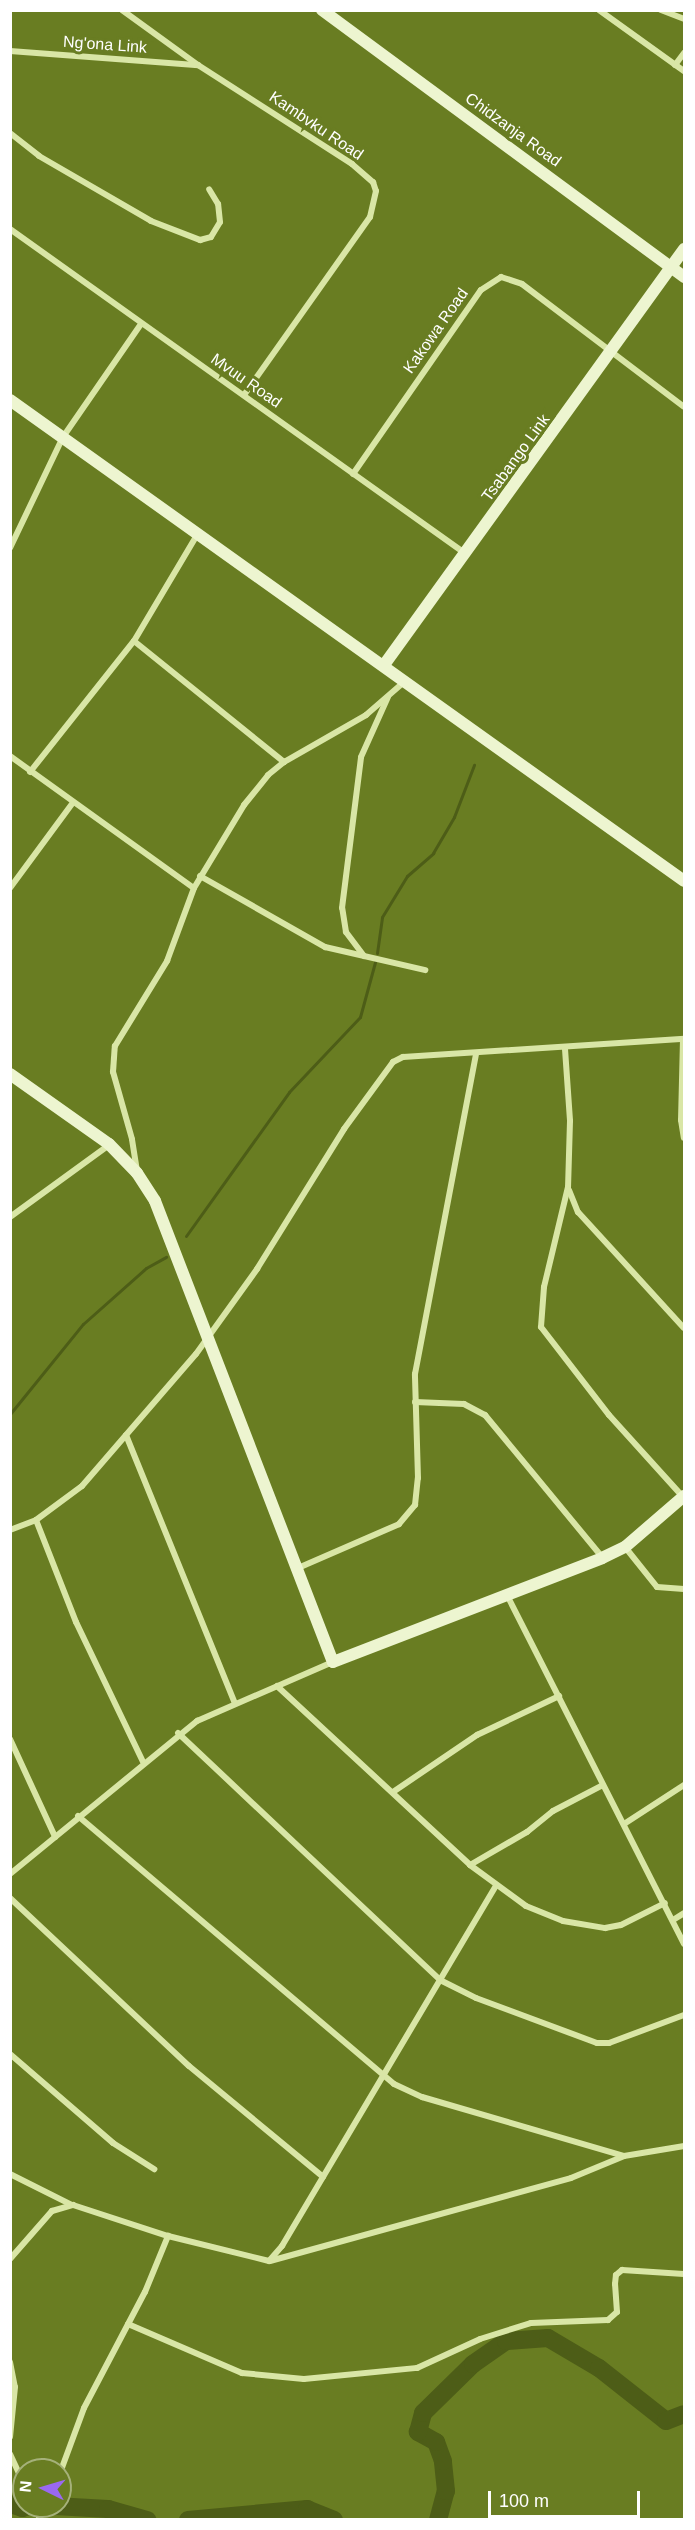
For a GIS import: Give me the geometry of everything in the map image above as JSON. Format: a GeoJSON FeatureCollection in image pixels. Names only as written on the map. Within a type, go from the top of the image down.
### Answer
{"type":"FeatureCollection","features":[{"type":"Feature","properties":{"kind":"street","name":"Kambvku Road"},"geometry":{"type":"LineString","coordinates":[[122,10],[198,65],[352,164],[372,182],[376,191],[370,217],[244,395]]}},
{"type":"Feature","properties":{"kind":"street","name":"Chidzanja Road"},"geometry":{"type":"LineString","coordinates":[[322,10],[684,278]]}},
{"type":"Feature","properties":{"kind":"street"},"geometry":{"type":"LineString","coordinates":[[599,10],[684,71]]}},
{"type":"Feature","properties":{"kind":"street"},"geometry":{"type":"LineString","coordinates":[[661,10],[684,19]]}},
{"type":"Feature","properties":{"kind":"street","name":"Ng'ona Link"},"geometry":{"type":"LineString","coordinates":[[10,51],[198,65]]}},
{"type":"Feature","properties":{"kind":"street"},"geometry":{"type":"LineString","coordinates":[[675,65],[684,53]]}},
{"type":"Feature","properties":{"kind":"street"},"geometry":{"type":"LineString","coordinates":[[10,133],[39,156],[151,221],[200,240],[211,237],[220,222],[218,204],[209,189]]}},
{"type":"Feature","properties":{"kind":"street","name":"Mvuu Road"},"geometry":{"type":"LineString","coordinates":[[10,229],[467,554]]}},
{"type":"Feature","properties":{"kind":"street","name":"Tsabango Link"},"geometry":{"type":"LineString","coordinates":[[384,665],[613,352],[684,249]]}},
{"type":"Feature","properties":{"kind":"street","name":"Kakowa Road"},"geometry":{"type":"LineString","coordinates":[[353,474],[490,282],[501,277],[522,284],[684,407]]}},
{"type":"Feature","properties":{"kind":"street"},"geometry":{"type":"LineString","coordinates":[[10,548],[63,437],[141,324]]}},
{"type":"Feature","properties":{"kind":"street"},"geometry":{"type":"LineString","coordinates":[[10,400],[198,533],[341,639],[384,665],[684,881]]}},
{"type":"Feature","properties":{"kind":"street"},"geometry":{"type":"LineString","coordinates":[[30,772],[134,641],[198,533]]}},
{"type":"Feature","properties":{"kind":"street"},"geometry":{"type":"LineString","coordinates":[[134,641],[284,762]]}},
{"type":"Feature","properties":{"kind":"street"},"geometry":{"type":"LineString","coordinates":[[137,1173],[132,1139],[113,1072],[115,1046],[167,961],[200,876],[243,805],[284,762],[366,715],[405,681]]}},
{"type":"Feature","properties":{"kind":"street"},"geometry":{"type":"LineString","coordinates":[[364,956],[351,941],[343,920],[347,861],[361,757],[391,692]]}},
{"type":"Feature","properties":{"kind":"street"},"geometry":{"type":"LineString","coordinates":[[10,756],[72,804],[194,888]]}},
{"type":"Feature","properties":{"kind":"street"},"geometry":{"type":"LineString","coordinates":[[10,888],[72,804]]}},
{"type":"Feature","properties":{"kind":"street"},"geometry":{"type":"LineString","coordinates":[[200,876],[313,942],[425,970]]}},
{"type":"Feature","properties":{"kind":"street"},"geometry":{"type":"LineString","coordinates":[[10,1530],[36,1520],[82,1486],[196,1354],[208,1333],[257,1269],[344,1129],[393,1062],[403,1057],[476,1055],[684,1039],[681,1120],[684,1138]]}},
{"type":"Feature","properties":{"kind":"street"},"geometry":{"type":"LineString","coordinates":[[10,1874],[178,1733],[235,1703],[333,1662],[508,1597],[626,1547],[684,1496],[609,1415],[541,1327],[544,1287],[568,1187],[570,1121],[565,1049]]}},
{"type":"Feature","properties":{"kind":"street"},"geometry":{"type":"LineString","coordinates":[[298,1568],[373,1537],[407,1517],[418,1493],[415,1402],[420,1342],[476,1055]]}},
{"type":"Feature","properties":{"kind":"street"},"geometry":{"type":"LineString","coordinates":[[10,1074],[109,1144],[137,1173],[165,1222],[333,1662]]}},
{"type":"Feature","properties":{"kind":"street"},"geometry":{"type":"LineString","coordinates":[[10,1217],[109,1144]]}},
{"type":"Feature","properties":{"kind":"street"},"geometry":{"type":"LineString","coordinates":[[568,1187],[578,1212],[684,1328]]}},
{"type":"Feature","properties":{"kind":"street"},"geometry":{"type":"LineString","coordinates":[[415,1402],[464,1404],[485,1415],[602,1558]]}},
{"type":"Feature","properties":{"kind":"street"},"geometry":{"type":"LineString","coordinates":[[126,1435],[235,1703]]}},
{"type":"Feature","properties":{"kind":"street"},"geometry":{"type":"LineString","coordinates":[[36,1520],[76,1622],[143,1762]]}},
{"type":"Feature","properties":{"kind":"street"},"geometry":{"type":"LineString","coordinates":[[626,1547],[657,1587],[684,1588]]}},
{"type":"Feature","properties":{"kind":"street"},"geometry":{"type":"LineString","coordinates":[[508,1597],[684,1944]]}},
{"type":"Feature","properties":{"kind":"street"},"geometry":{"type":"LineString","coordinates":[[277,1686],[356,1763],[393,1792],[470,1865],[526,1906],[592,1928],[621,1925],[665,1903]]}},
{"type":"Feature","properties":{"kind":"street"},"geometry":{"type":"LineString","coordinates":[[393,1792],[477,1735],[559,1696]]}},
{"type":"Feature","properties":{"kind":"street"},"geometry":{"type":"LineString","coordinates":[[178,1733],[440,1980],[476,1998],[597,2043],[615,2041],[684,2014]]}},
{"type":"Feature","properties":{"kind":"street"},"geometry":{"type":"LineString","coordinates":[[10,1739],[56,1837]]}},
{"type":"Feature","properties":{"kind":"street"},"geometry":{"type":"LineString","coordinates":[[470,1865],[527,1832],[553,1811],[603,1785]]}},
{"type":"Feature","properties":{"kind":"street"},"geometry":{"type":"LineString","coordinates":[[624,1824],[684,1785]]}},
{"type":"Feature","properties":{"kind":"street"},"geometry":{"type":"LineString","coordinates":[[78,1816],[382,2076],[422,2097],[624,2156]]}},
{"type":"Feature","properties":{"kind":"street"},"geometry":{"type":"LineString","coordinates":[[269,2261],[323,2177],[496,1886]]}},
{"type":"Feature","properties":{"kind":"street"},"geometry":{"type":"LineString","coordinates":[[10,1898],[189,2066],[323,2177]]}},
{"type":"Feature","properties":{"kind":"street"},"geometry":{"type":"LineString","coordinates":[[673,1920],[684,1913]]}},
{"type":"Feature","properties":{"kind":"street"},"geometry":{"type":"LineString","coordinates":[[10,2054],[113,2143],[154,2169]]}},
{"type":"Feature","properties":{"kind":"street"},"geometry":{"type":"LineString","coordinates":[[10,2174],[73,2205],[168,2236],[269,2261],[571,2178],[624,2156],[684,2146]]}},
{"type":"Feature","properties":{"kind":"street"},"geometry":{"type":"LineString","coordinates":[[10,2259],[52,2211],[73,2205]]}},
{"type":"Feature","properties":{"kind":"street"},"geometry":{"type":"LineString","coordinates":[[66,2458],[84,2408],[128,2324],[168,2236]]}},
{"type":"Feature","properties":{"kind":"street"},"geometry":{"type":"LineString","coordinates":[[128,2324],[242,2373],[304,2379],[417,2368],[480,2339],[531,2323],[608,2320],[617,2312],[616,2275],[622,2270],[684,2274]]}},
{"type":"Feature","properties":{"kind":"street"},"geometry":{"type":"LineString","coordinates":[[10,2361],[15,2387],[10,2437]]}},
{"type":"Feature","properties":{"kind":"waterway"},"geometry":{"type":"LineString","coordinates":[[377,953],[382,917],[407,876],[433,853],[454,817],[474,765]]}},
{"type":"Feature","properties":{"kind":"waterway"},"geometry":{"type":"LineString","coordinates":[[186,1236],[289,1092],[360,1017],[375,962]]}},
{"type":"Feature","properties":{"kind":"waterway"},"geometry":{"type":"LineString","coordinates":[[10,1414],[83,1324],[146,1268],[166,1257]]}},
{"type":"Feature","properties":{"kind":"waterway"},"geometry":{"type":"LineString","coordinates":[[438,2520],[446,2491],[443,2461],[436,2442],[418,2432],[423,2413],[473,2364],[506,2341],[548,2338],[599,2368],[666,2421],[684,2414]]}},
{"type":"Feature","properties":{"kind":"waterway"},"geometry":{"type":"LineString","coordinates":[[72,2507],[108,2509],[147,2520]]}},
{"type":"Feature","properties":{"kind":"waterway"},"geometry":{"type":"LineString","coordinates":[[188,2520],[307,2509],[334,2520]]}}]}
